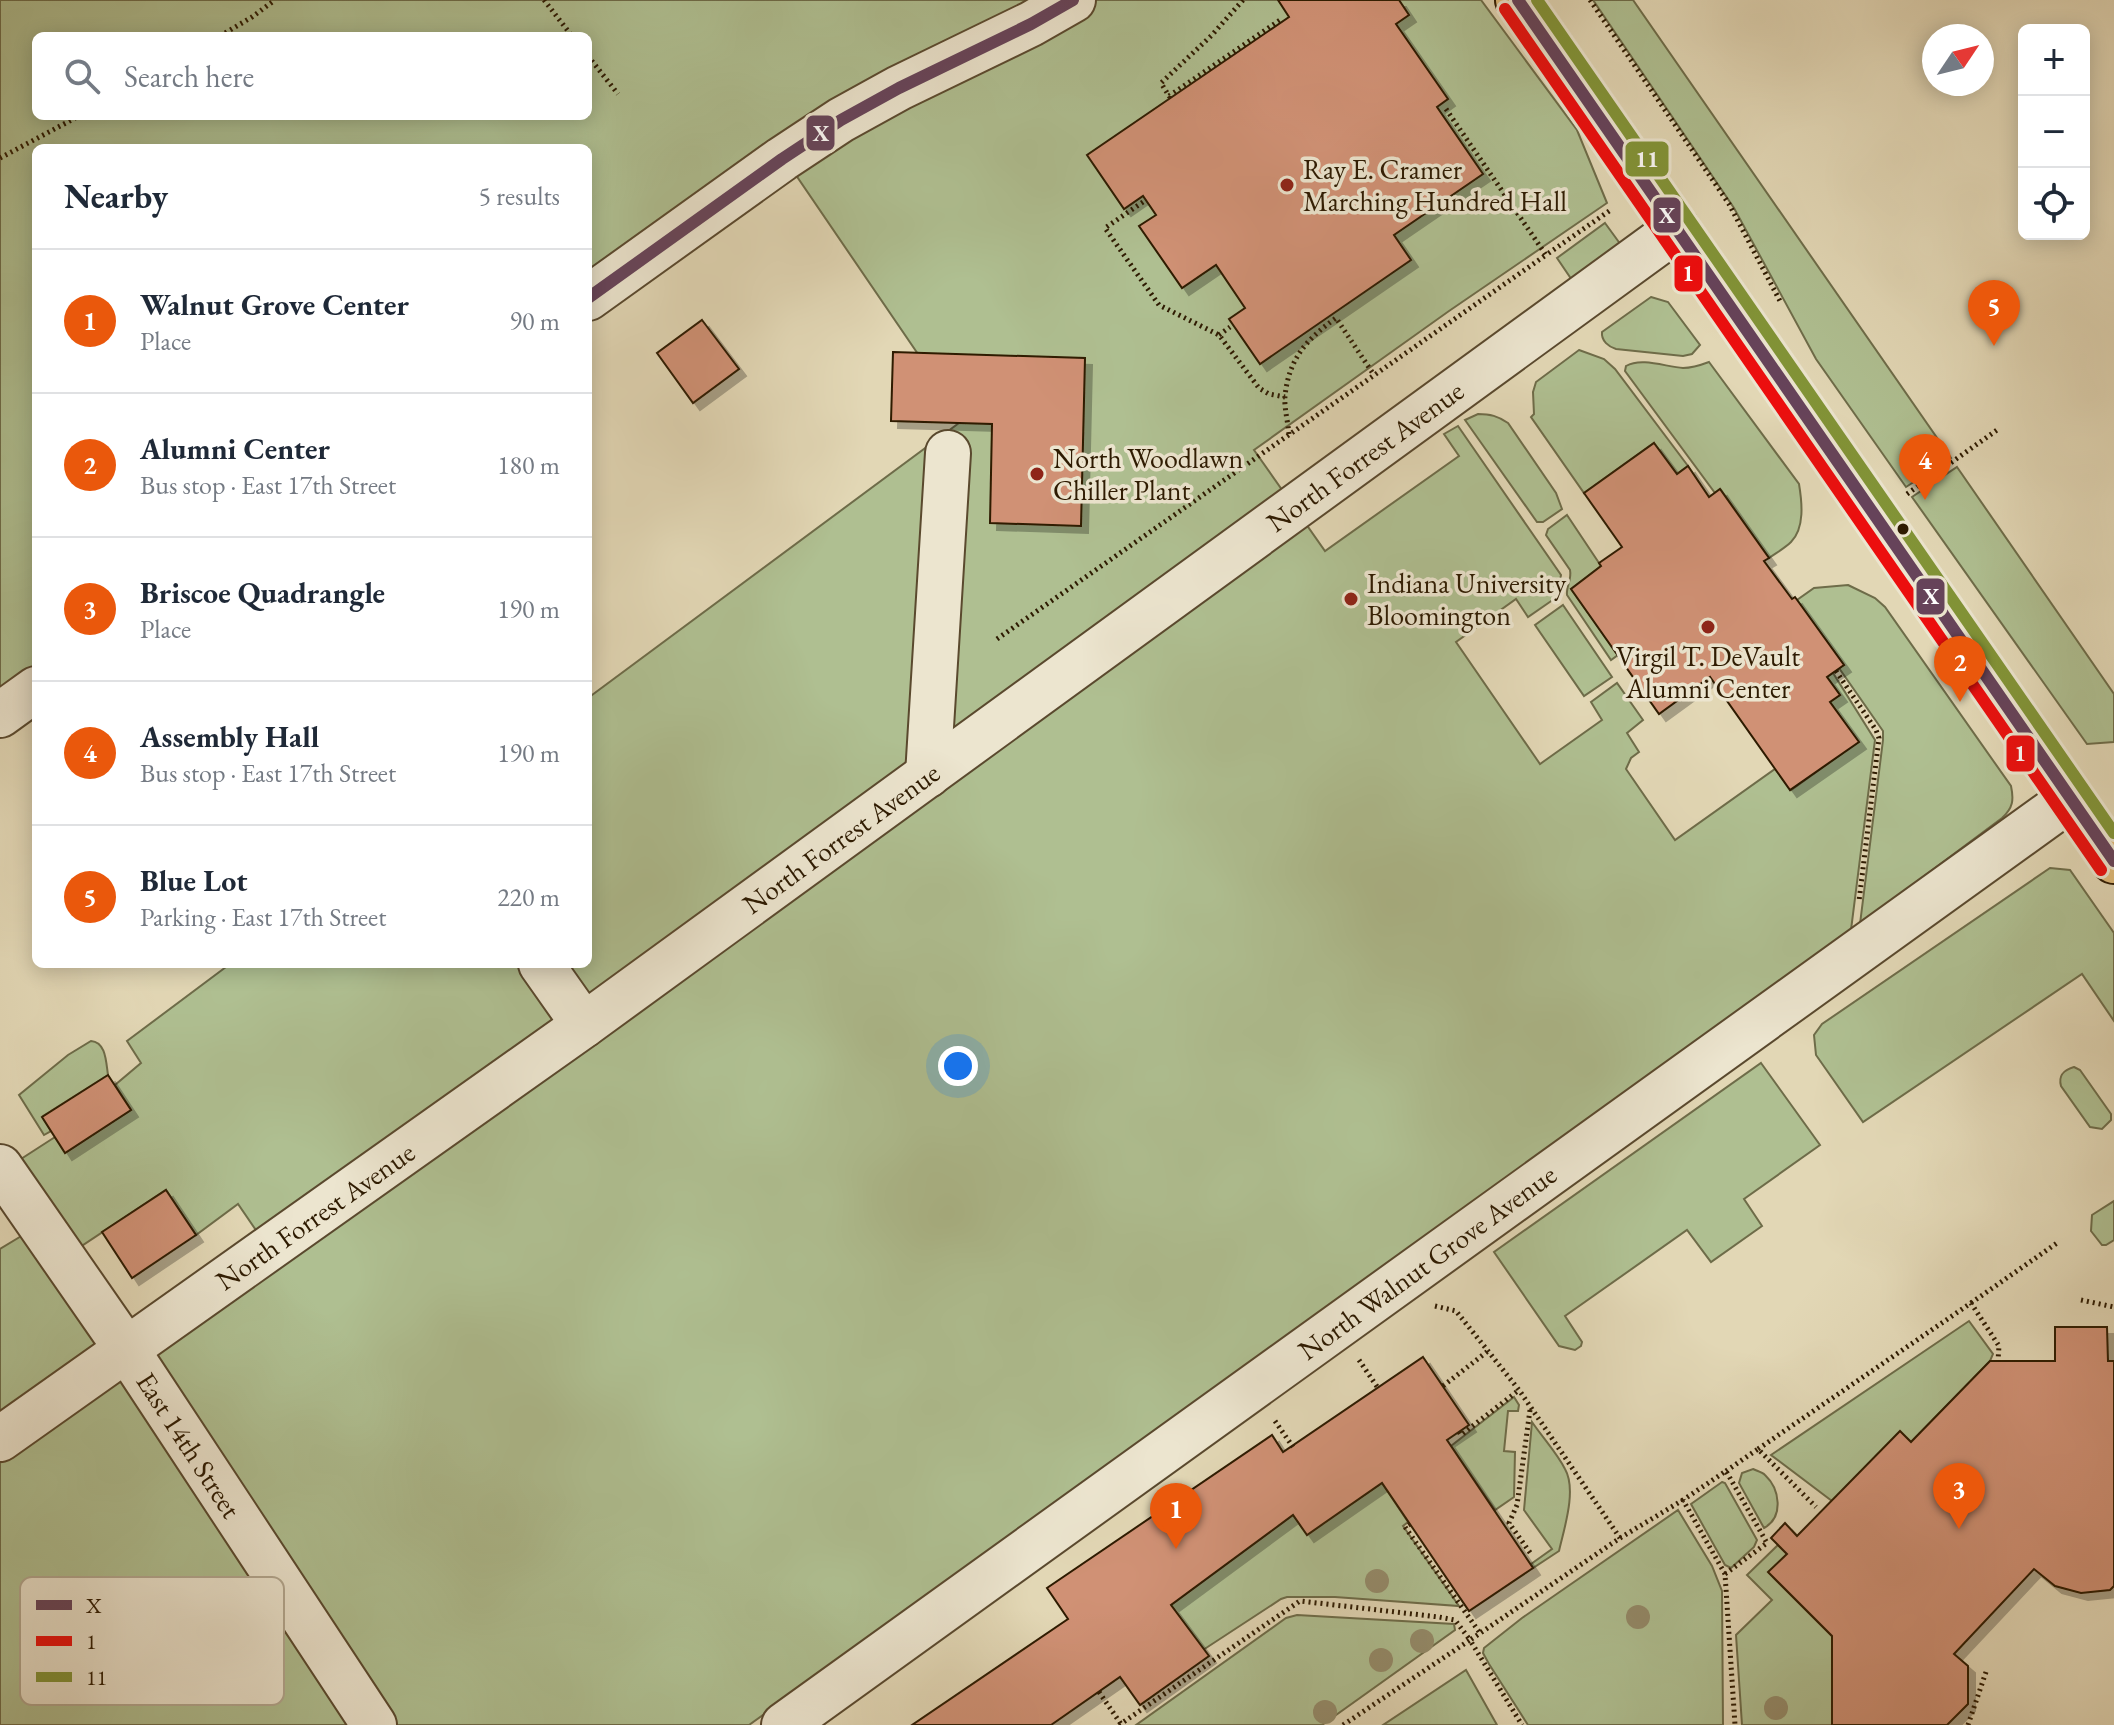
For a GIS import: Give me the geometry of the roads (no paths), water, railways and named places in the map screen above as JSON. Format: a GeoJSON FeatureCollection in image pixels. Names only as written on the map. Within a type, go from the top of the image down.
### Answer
{"type":"FeatureCollection","features":[{"type":"Feature","properties":{"kind":"main road"},"geometry":{"type":"LineString","coordinates":[[1518,0],[2114,861]]}},
{"type":"Feature","properties":{"kind":"street"},"geometry":{"type":"LineString","coordinates":[[592,295],[841,120],[1073,0]]}},
{"type":"Feature","properties":{"kind":"street","name":"North Forrest Avenue"},"geometry":{"type":"LineString","coordinates":[[0,1439],[584,1025],[1677,229]]}},
{"type":"Feature","properties":{"kind":"street"},"geometry":{"type":"LineString","coordinates":[[928,775],[948,453]]}},
{"type":"Feature","properties":{"kind":"street"},"geometry":{"type":"LineString","coordinates":[[0,715],[32,692]]}},
{"type":"Feature","properties":{"kind":"street","name":"North Walnut Grove Avenue"},"geometry":{"type":"LineString","coordinates":[[784,1725],[2070,799]]}},
{"type":"Feature","properties":{"kind":"street"},"geometry":{"type":"LineString","coordinates":[[544,968],[584,1025]]}},
{"type":"Feature","properties":{"kind":"street","name":"East 14th Street"},"geometry":{"type":"LineString","coordinates":[[0,1167],[127,1350],[277,1577]]}},
{"type":"Feature","properties":{"kind":"street","name":"East 14th Street"},"geometry":{"type":"LineString","coordinates":[[284,1588],[374,1725]]}},
{"type":"Feature","properties":{"kind":"place","name":"Ray E. Cramer Marching Hundred Hall"},"geometry":{"type":"Point","coordinates":[1287,185]}},
{"type":"Feature","properties":{"kind":"place","name":"Blue Lot"},"geometry":{"type":"Point","coordinates":[1994,346]}},
{"type":"Feature","properties":{"kind":"place","name":"North Woodlawn Chiller Plant"},"geometry":{"type":"Point","coordinates":[1037,474]}},
{"type":"Feature","properties":{"kind":"place","name":"Assembly Hall"},"geometry":{"type":"Point","coordinates":[1925,500]}},
{"type":"Feature","properties":{"kind":"place","name":"Indiana University Bloomington"},"geometry":{"type":"Point","coordinates":[1351,599]}},
{"type":"Feature","properties":{"kind":"place","name":"Virgil T. DeVault Alumni Center"},"geometry":{"type":"Point","coordinates":[1708,627]}},
{"type":"Feature","properties":{"kind":"place","name":"Alumni Center"},"geometry":{"type":"Point","coordinates":[1960,702]}},
{"type":"Feature","properties":{"kind":"place","name":"Briscoe Quadrangle"},"geometry":{"type":"Point","coordinates":[1959,1529]}},
{"type":"Feature","properties":{"kind":"place","name":"Walnut Grove Center"},"geometry":{"type":"Point","coordinates":[1176,1549]}}]}
